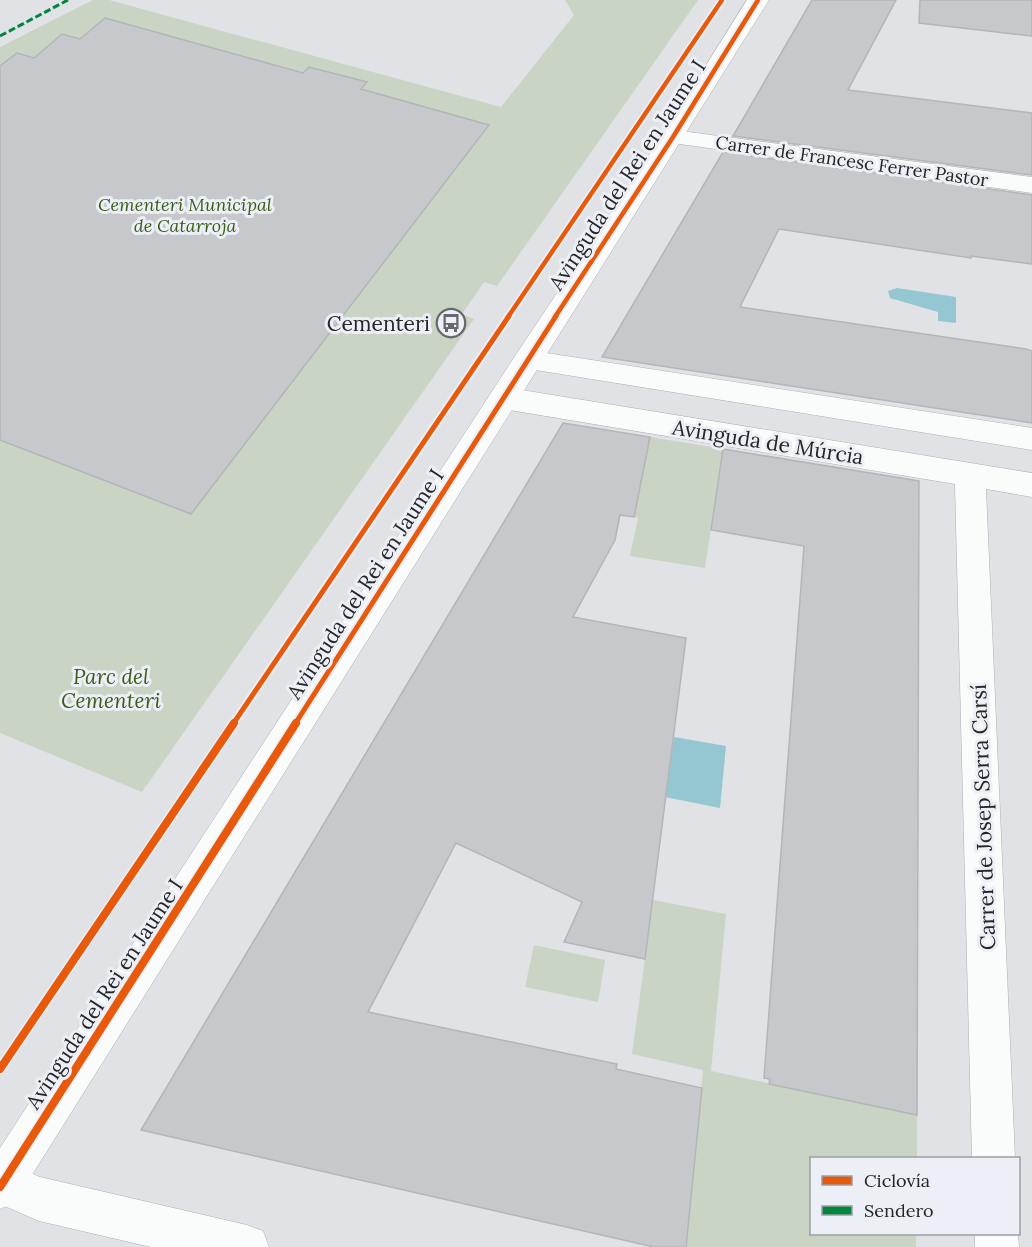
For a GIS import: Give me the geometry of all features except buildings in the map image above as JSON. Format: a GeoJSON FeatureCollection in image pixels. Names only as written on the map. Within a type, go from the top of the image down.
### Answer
{"type":"FeatureCollection","features":[{"type":"Feature","properties":{"kind":"street","name":"Avinguda del Rei en Jaume I"},"geometry":{"type":"LineString","coordinates":[[1,1185],[527,360],[673,137],[758,0]]}},
{"type":"Feature","properties":{"kind":"street","name":"Carrer de Francesc Ferrer Pastor"},"geometry":{"type":"LineString","coordinates":[[673,137],[1032,185]]}},
{"type":"Feature","properties":{"kind":"street","name":"Avinguda de Múrcia"},"geometry":{"type":"LineString","coordinates":[[527,360],[1032,439]]}},
{"type":"Feature","properties":{"kind":"street","name":"Avinguda de Múrcia"},"geometry":{"type":"LineString","coordinates":[[503,398],[1032,485]]}},
{"type":"Feature","properties":{"kind":"street","name":"Carrer de Josep Serra Carsí"},"geometry":{"type":"LineString","coordinates":[[970,475],[994,1157]]}},
{"type":"Feature","properties":{"kind":"street"},"geometry":{"type":"LineString","coordinates":[[1,1185],[39,1199],[247,1247]]}},
{"type":"Feature","properties":{"kind":"green space"},"geometry":{"type":"Polygon","coordinates":[[[93,0],[109,0],[501,107],[574,15],[565,0],[698,0],[497,286],[484,282],[462,314],[474,319],[142,792],[0,733],[0,47],[93,0]]]}},
{"type":"Feature","properties":{"kind":"green space"},"geometry":{"type":"Polygon","coordinates":[[[650,437],[723,449],[705,568],[630,556],[638,518],[634,517],[650,437]]]}},
{"type":"Feature","properties":{"kind":"green space"},"geometry":{"type":"Polygon","coordinates":[[[653,900],[726,914],[711,1071],[917,1115],[917,1157],[810,1157],[810,1235],[916,1235],[916,1247],[686,1247],[703,1070],[632,1054],[653,900]]]}},
{"type":"Feature","properties":{"kind":"green space"},"geometry":{"type":"Polygon","coordinates":[[[534,945],[605,960],[598,1002],[525,987],[534,945]]]}},
{"type":"Feature","properties":{"kind":"water"},"geometry":{"type":"Polygon","coordinates":[[[897,288],[956,297],[956,323],[938,321],[938,312],[890,298],[888,291],[897,288]]]}},
{"type":"Feature","properties":{"kind":"water"},"geometry":{"type":"Polygon","coordinates":[[[674,737],[726,746],[720,808],[665,797],[674,737]]]}},
{"type":"Feature","properties":{"kind":"marked path"},"geometry":{"type":"LineString","coordinates":[[0,36],[68,0]]}},
{"type":"Feature","properties":{"kind":"cycle path"},"geometry":{"type":"LineString","coordinates":[[0,1069],[722,0]]}},
{"type":"Feature","properties":{"kind":"cycle path"},"geometry":{"type":"LineString","coordinates":[[0,1187],[527,360],[673,137],[758,0]]}},
{"type":"Feature","properties":{"kind":"place","name":"Cementeri"},"geometry":{"type":"Point","coordinates":[451,323]}},
{"type":"Feature","properties":{"kind":"park label","name":"Cementeri Municipal de Catarroja"},"geometry":{"type":"Point","coordinates":[185,214]}},
{"type":"Feature","properties":{"kind":"park label","name":"Parc del Cementeri"},"geometry":{"type":"Point","coordinates":[111,688]}}]}
